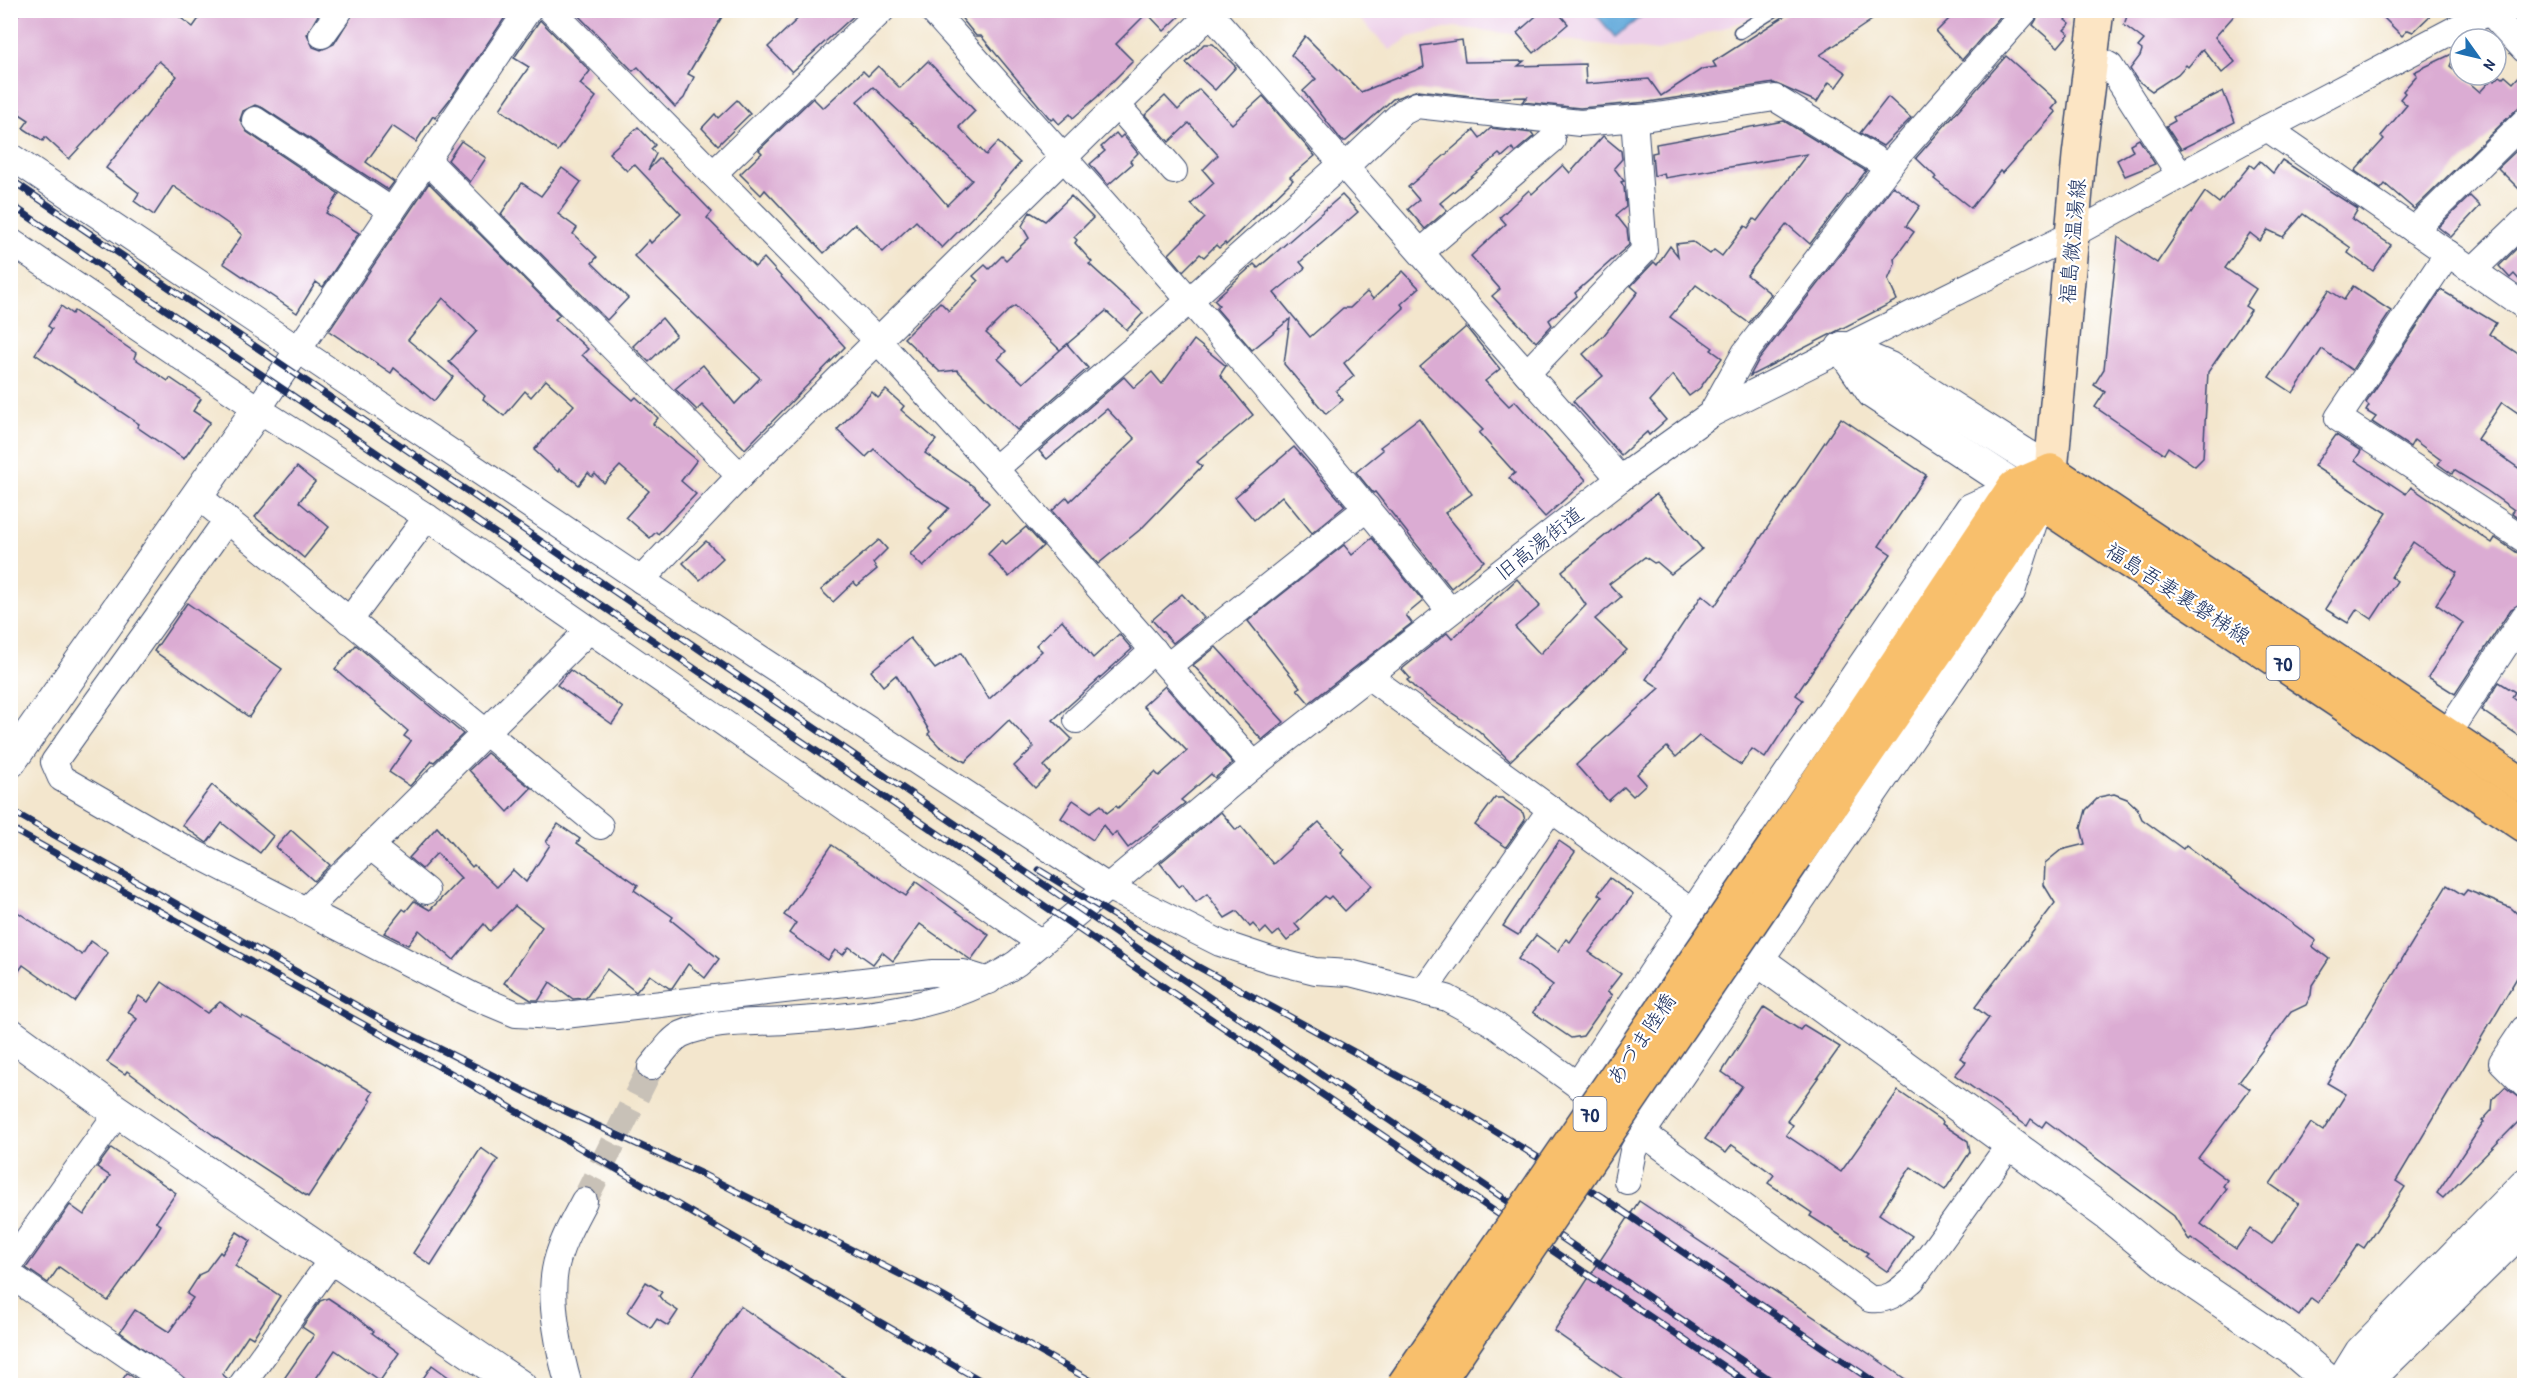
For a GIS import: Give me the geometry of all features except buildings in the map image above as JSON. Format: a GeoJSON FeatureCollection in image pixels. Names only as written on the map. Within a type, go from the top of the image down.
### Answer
{"type":"FeatureCollection","features":[{"type":"Feature","properties":{"kind":"main road","name":"福島微温湯線"},"geometry":{"type":"LineString","coordinates":[[2051,471],[2097,10]]}},
{"type":"Feature","properties":{"kind":"main road","name":"70"},"geometry":{"type":"LineString","coordinates":[[1786,849],[2027,495],[2051,471]]}},
{"type":"Feature","properties":{"kind":"main road","name":"福島吾妻裏磐梯線"},"geometry":{"type":"LineString","coordinates":[[2051,471],[2447,734],[2522,779]]}},
{"type":"Feature","properties":{"kind":"main road","name":"福島吾妻裏磐梯線"},"geometry":{"type":"LineString","coordinates":[[2027,495],[2524,825]]}},
{"type":"Feature","properties":{"kind":"main road","name":"あづま陸橋"},"geometry":{"type":"LineString","coordinates":[[1403,1386],[1786,849]]}},
{"type":"Feature","properties":{"kind":"main road","name":"あづま陸橋"},"geometry":{"type":"LineString","coordinates":[[1435,1386],[1786,849]]}},
{"type":"Feature","properties":{"kind":"street"},"geometry":{"type":"LineString","coordinates":[[322,35],[340,10]]}},
{"type":"Feature","properties":{"kind":"street"},"geometry":{"type":"LineString","coordinates":[[11,761],[299,350],[528,10]]}},
{"type":"Feature","properties":{"kind":"street"},"geometry":{"type":"LineString","coordinates":[[551,10],[878,341],[995,469],[1254,765]]}},
{"type":"Feature","properties":{"kind":"street"},"geometry":{"type":"LineString","coordinates":[[713,174],[882,10]]}},
{"type":"Feature","properties":{"kind":"street"},"geometry":{"type":"LineString","coordinates":[[932,10],[1189,301],[1367,508],[1450,611]]}},
{"type":"Feature","properties":{"kind":"street"},"geometry":{"type":"LineString","coordinates":[[1711,414],[1745,353],[1888,167],[1996,41],[2026,10]]}},
{"type":"Feature","properties":{"kind":"street"},"geometry":{"type":"LineString","coordinates":[[2490,11],[2524,49]]}},
{"type":"Feature","properties":{"kind":"street","name":"旧高湯街道"},"geometry":{"type":"LineString","coordinates":[[651,1066],[680,1035],[713,1025],[815,1019],[898,1009],[955,995],[989,981],[1017,963],[1254,765],[1450,611],[1620,479],[1711,414],[2073,234],[2267,128],[2490,11]]}},
{"type":"Feature","properties":{"kind":"street"},"geometry":{"type":"LineString","coordinates":[[641,580],[740,476],[1064,158],[1208,12],[1620,479]]}},
{"type":"Feature","properties":{"kind":"street"},"geometry":{"type":"LineString","coordinates":[[2092,56],[2110,66],[2180,175]]}},
{"type":"Feature","properties":{"kind":"street"},"geometry":{"type":"LineString","coordinates":[[995,469],[1403,112],[1417,105],[1580,123],[1634,118],[1775,98],[1888,167]]}},
{"type":"Feature","properties":{"kind":"street"},"geometry":{"type":"LineString","coordinates":[[1117,105],[1174,171]]}},
{"type":"Feature","properties":{"kind":"street"},"geometry":{"type":"LineString","coordinates":[[1527,373],[1644,251],[1634,118]]}},
{"type":"Feature","properties":{"kind":"street"},"geometry":{"type":"LineString","coordinates":[[255,120],[392,211]]}},
{"type":"Feature","properties":{"kind":"street"},"geometry":{"type":"LineString","coordinates":[[2414,230],[2524,122]]}},
{"type":"Feature","properties":{"kind":"street"},"geometry":{"type":"LineString","coordinates":[[2267,128],[2524,306]]}},
{"type":"Feature","properties":{"kind":"street"},"geometry":{"type":"LineString","coordinates":[[1421,252],[1552,140]]}},
{"type":"Feature","properties":{"kind":"street"},"geometry":{"type":"LineString","coordinates":[[10,156],[641,580],[1108,887],[1220,943],[1270,960],[1315,971],[1350,973],[1447,998],[1491,1022],[1870,1299],[1881,1300],[1893,1296],[1912,1281],[2010,1144]]}},
{"type":"Feature","properties":{"kind":"street"},"geometry":{"type":"LineString","coordinates":[[427,160],[740,476]]}},
{"type":"Feature","properties":{"kind":"street"},"geometry":{"type":"LineString","coordinates":[[2473,270],[2524,221]]}},
{"type":"Feature","properties":{"kind":"street"},"geometry":{"type":"LineString","coordinates":[[10,241],[258,409],[427,517],[1041,943]]}},
{"type":"Feature","properties":{"kind":"street"},"geometry":{"type":"LineString","coordinates":[[2448,253],[2338,418],[2524,538]]}},
{"type":"Feature","properties":{"kind":"street"},"geometry":{"type":"LineString","coordinates":[[1842,348],[1889,368],[2051,471]]}},
{"type":"Feature","properties":{"kind":"street"},"geometry":{"type":"LineString","coordinates":[[1842,348],[1873,393],[2027,495]]}},
{"type":"Feature","properties":{"kind":"street"},"geometry":{"type":"LineString","coordinates":[[1578,1084],[1692,912],[1969,507],[2027,495]]}},
{"type":"Feature","properties":{"kind":"street"},"geometry":{"type":"LineString","coordinates":[[1627,1181],[1633,1151],[1643,1132],[2012,592],[2027,495]]}},
{"type":"Feature","properties":{"kind":"street"},"geometry":{"type":"LineString","coordinates":[[198,496],[600,826]]}},
{"type":"Feature","properties":{"kind":"street"},"geometry":{"type":"LineString","coordinates":[[1077,720],[1367,508]]}},
{"type":"Feature","properties":{"kind":"street"},"geometry":{"type":"LineString","coordinates":[[349,621],[427,517]]}},
{"type":"Feature","properties":{"kind":"street"},"geometry":{"type":"LineString","coordinates":[[227,520],[54,762],[61,778],[165,838],[305,911],[473,996],[516,1014],[556,1016],[933,973],[963,973],[989,981]]}},
{"type":"Feature","properties":{"kind":"street"},"geometry":{"type":"LineString","coordinates":[[2447,734],[2524,617]]}},
{"type":"Feature","properties":{"kind":"street"},"geometry":{"type":"LineString","coordinates":[[305,911],[589,630]]}},
{"type":"Feature","properties":{"kind":"street"},"geometry":{"type":"LineString","coordinates":[[1368,676],[2107,1214],[2175,1270],[2290,1348],[2334,1386]]}},
{"type":"Feature","properties":{"kind":"street"},"geometry":{"type":"LineString","coordinates":[[1423,992],[1551,809]]}},
{"type":"Feature","properties":{"kind":"street"},"geometry":{"type":"LineString","coordinates":[[370,846],[426,891]]}},
{"type":"Feature","properties":{"kind":"street"},"geometry":{"type":"LineString","coordinates":[[2524,1029],[2502,1062],[2524,1084]]}},
{"type":"Feature","properties":{"kind":"street"},"geometry":{"type":"LineString","coordinates":[[10,1034],[118,1112],[520,1386]]}},
{"type":"Feature","properties":{"kind":"street"},"geometry":{"type":"LineString","coordinates":[[10,1264],[118,1112]]}},
{"type":"Feature","properties":{"kind":"street"},"geometry":{"type":"LineString","coordinates":[[2340,1386],[2361,1352],[2524,1185]]}},
{"type":"Feature","properties":{"kind":"street"},"geometry":{"type":"LineString","coordinates":[[569,1386],[562,1364],[555,1270],[567,1234],[584,1201]]}},
{"type":"Feature","properties":{"kind":"street"},"geometry":{"type":"LineString","coordinates":[[2345,1386],[2378,1370],[2524,1227]]}},
{"type":"Feature","properties":{"kind":"street"},"geometry":{"type":"LineString","coordinates":[[241,1386],[333,1258]]}},
{"type":"Feature","properties":{"kind":"street"},"geometry":{"type":"LineString","coordinates":[[10,1275],[173,1386]]}},
{"type":"Feature","properties":{"kind":"lane"},"geometry":{"type":"LineString","coordinates":[[1740,32],[1775,10]]}},
{"type":"Feature","properties":{"kind":"shaded area"},"geometry":{"type":"Polygon","coordinates":[[[1352,11],[1760,11],[1749,19],[1658,51],[1454,27],[1410,37],[1390,50],[1352,11]]]}},
{"type":"Feature","properties":{"kind":"water"},"geometry":{"type":"Polygon","coordinates":[[[1593,11],[1648,11],[1615,37],[1593,11]]]}},
{"type":"Feature","properties":{"kind":"tunnel"},"geometry":{"type":"LineString","coordinates":[[584,1201],[651,1067]]}},
{"type":"Feature","properties":{"kind":"railway"},"geometry":{"type":"LineString","coordinates":[[10,179],[1779,1386]]}},
{"type":"Feature","properties":{"kind":"railway"},"geometry":{"type":"LineString","coordinates":[[10,204],[1752,1386]]}},
{"type":"Feature","properties":{"kind":"railway"},"geometry":{"type":"LineString","coordinates":[[10,810],[382,1020],[548,1103],[704,1175],[937,1293],[1100,1386]]}},
{"type":"Feature","properties":{"kind":"railway"},"geometry":{"type":"LineString","coordinates":[[10,828],[458,1077],[990,1386]]}},
{"type":"Feature","properties":{"kind":"railway"},"geometry":{"type":"LineString","coordinates":[[1039,870],[1195,965],[1464,1112],[1602,1197],[1880,1386]]}}]}
